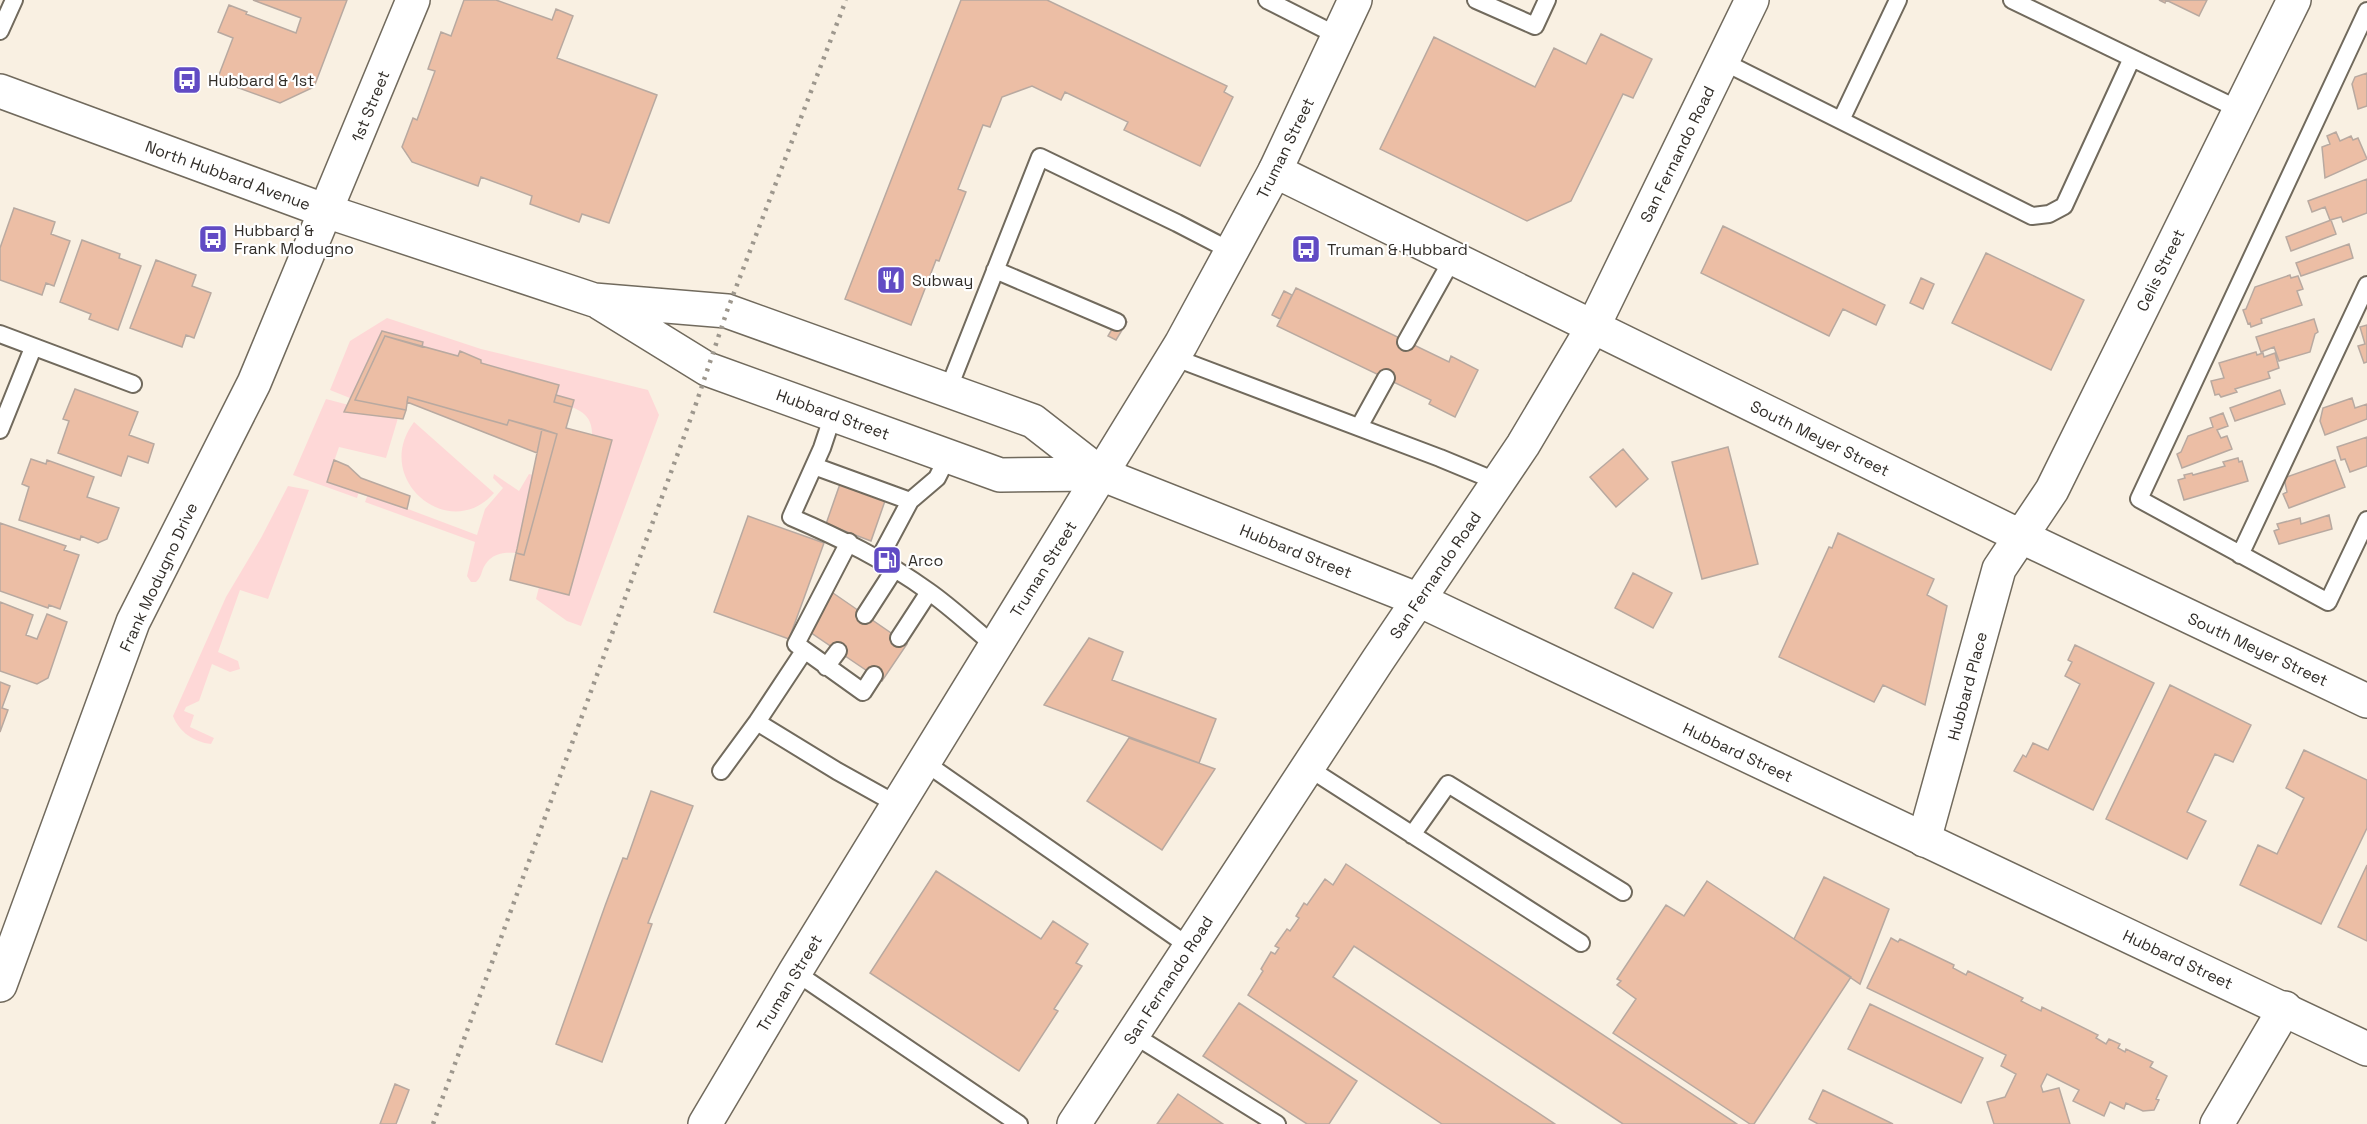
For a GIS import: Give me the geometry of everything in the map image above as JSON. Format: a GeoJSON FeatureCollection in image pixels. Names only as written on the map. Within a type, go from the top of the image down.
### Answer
{"type":"FeatureCollection","features":[{"type":"Feature","properties":{"kind":"main road","name":"1st Street"},"geometry":{"type":"LineString","coordinates":[[326,211],[413,0]]}},
{"type":"Feature","properties":{"kind":"main road","name":"Truman Street"},"geometry":{"type":"LineString","coordinates":[[705,1124],[795,972],[1173,357],[1233,252],[1275,171],[1356,0]]}},
{"type":"Feature","properties":{"kind":"main road","name":"San Fernando Road"},"geometry":{"type":"LineString","coordinates":[[1074,1124],[1307,767],[1498,482],[1593,327],[1752,0]]}},
{"type":"Feature","properties":{"kind":"main road","name":"Celis Street"},"geometry":{"type":"LineString","coordinates":[[2022,537],[2052,490],[2294,0]]}},
{"type":"Feature","properties":{"kind":"main road","name":"North Hubbard Avenue"},"geometry":{"type":"LineString","coordinates":[[0,91],[326,211],[594,300],[707,369]]}},
{"type":"Feature","properties":{"kind":"main road","name":"South Meyer Street"},"geometry":{"type":"LineString","coordinates":[[1275,171],[2022,537],[2367,700]]}},
{"type":"Feature","properties":{"kind":"main road","name":"Frank Modugno Drive"},"geometry":{"type":"LineString","coordinates":[[0,985],[133,622],[254,382],[326,211]]}},
{"type":"Feature","properties":{"kind":"main road","name":"North Hubbard Avenue"},"geometry":{"type":"LineString","coordinates":[[594,300],[727,311]]}},
{"type":"Feature","properties":{"kind":"main road","name":"Hubbard Street"},"geometry":{"type":"LineString","coordinates":[[727,311],[1033,421],[1101,474],[1419,600],[2367,1048]]}},
{"type":"Feature","properties":{"kind":"main road","name":"Hubbard Street"},"geometry":{"type":"LineString","coordinates":[[707,369],[1000,475],[1101,474]]}},
{"type":"Feature","properties":{"kind":"main road","name":"Hubbard Place"},"geometry":{"type":"LineString","coordinates":[[1924,840],[1999,569],[2022,537]]}},
{"type":"Feature","properties":{"kind":"main road"},"geometry":{"type":"LineString","coordinates":[[2217,1124],[2285,1008]]}},
{"type":"Feature","properties":{"kind":"lane"},"geometry":{"type":"LineString","coordinates":[[0,31],[14,0]]}},
{"type":"Feature","properties":{"kind":"lane"},"geometry":{"type":"LineString","coordinates":[[1267,0],[1338,36]]}},
{"type":"Feature","properties":{"kind":"lane"},"geometry":{"type":"LineString","coordinates":[[1476,0],[1535,26],[1547,0]]}},
{"type":"Feature","properties":{"kind":"lane"},"geometry":{"type":"LineString","coordinates":[[1841,120],[1898,0]]}},
{"type":"Feature","properties":{"kind":"lane"},"geometry":{"type":"LineString","coordinates":[[2012,0],[2240,110]]}},
{"type":"Feature","properties":{"kind":"lane"},"geometry":{"type":"LineString","coordinates":[[2367,11],[2139,499],[2328,602],[2367,520]]}},
{"type":"Feature","properties":{"kind":"lane"},"geometry":{"type":"LineString","coordinates":[[1722,61],[2032,216],[2049,214],[2064,206],[2132,58]]}},
{"type":"Feature","properties":{"kind":"lane"},"geometry":{"type":"LineString","coordinates":[[948,390],[1040,157],[1233,252]]}},
{"type":"Feature","properties":{"kind":"lane"},"geometry":{"type":"LineString","coordinates":[[1406,342],[1453,258]]}},
{"type":"Feature","properties":{"kind":"lane"},"geometry":{"type":"LineString","coordinates":[[995,270],[1116,322]]}},
{"type":"Feature","properties":{"kind":"lane"},"geometry":{"type":"LineString","coordinates":[[2240,555],[2367,285]]}},
{"type":"Feature","properties":{"kind":"lane"},"geometry":{"type":"LineString","coordinates":[[0,334],[133,384]]}},
{"type":"Feature","properties":{"kind":"lane"},"geometry":{"type":"LineString","coordinates":[[0,430],[33,348]]}},
{"type":"Feature","properties":{"kind":"lane"},"geometry":{"type":"LineString","coordinates":[[1173,357],[1498,482]]}},
{"type":"Feature","properties":{"kind":"lane"},"geometry":{"type":"LineString","coordinates":[[1359,427],[1386,378]]}},
{"type":"Feature","properties":{"kind":"lane"},"geometry":{"type":"LineString","coordinates":[[833,415],[814,466],[791,517],[849,542],[929,591],[995,646]]}},
{"type":"Feature","properties":{"kind":"lane"},"geometry":{"type":"LineString","coordinates":[[879,560],[910,501],[938,478],[948,456]]}},
{"type":"Feature","properties":{"kind":"lane"},"geometry":{"type":"LineString","coordinates":[[814,466],[910,501]]}},
{"type":"Feature","properties":{"kind":"lane"},"geometry":{"type":"LineString","coordinates":[[849,542],[796,645],[863,692],[874,675]]}},
{"type":"Feature","properties":{"kind":"lane"},"geometry":{"type":"LineString","coordinates":[[865,615],[894,570]]}},
{"type":"Feature","properties":{"kind":"lane"},"geometry":{"type":"LineString","coordinates":[[899,638],[929,591]]}},
{"type":"Feature","properties":{"kind":"lane"},"geometry":{"type":"LineString","coordinates":[[721,771],[758,722],[804,651]]}},
{"type":"Feature","properties":{"kind":"lane"},"geometry":{"type":"LineString","coordinates":[[826,667],[838,651]]}},
{"type":"Feature","properties":{"kind":"lane"},"geometry":{"type":"LineString","coordinates":[[758,722],[837,771],[898,805]]}},
{"type":"Feature","properties":{"kind":"lane"},"geometry":{"type":"LineString","coordinates":[[924,762],[1190,947]]}},
{"type":"Feature","properties":{"kind":"lane"},"geometry":{"type":"LineString","coordinates":[[1307,767],[1581,944]]}},
{"type":"Feature","properties":{"kind":"lane"},"geometry":{"type":"LineString","coordinates":[[1412,836],[1448,784],[1623,892]]}},
{"type":"Feature","properties":{"kind":"lane"},"geometry":{"type":"LineString","coordinates":[[795,972],[1019,1124]]}},
{"type":"Feature","properties":{"kind":"lane"},"geometry":{"type":"LineString","coordinates":[[1132,1034],[1277,1124]]}},
{"type":"Feature","properties":{"kind":"shaded area"},"geometry":{"type":"Polygon","coordinates":[[[387,318],[481,349],[648,390],[659,415],[581,626],[567,621],[536,599],[539,587],[569,595],[612,440],[592,435],[589,420],[581,411],[554,402],[559,385],[481,363],[481,360],[461,351],[458,356],[355,400],[330,390],[350,341],[387,318]]]}},
{"type":"Feature","properties":{"kind":"shaded area"},"geometry":{"type":"Polygon","coordinates":[[[326,399],[398,418],[386,458],[339,447],[327,482],[359,491],[357,498],[293,475],[326,399]]]}},
{"type":"Feature","properties":{"kind":"shaded area"},"geometry":{"type":"Polygon","coordinates":[[[414,422],[494,493],[476,507],[456,511],[438,508],[421,498],[409,483],[402,464],[403,444],[414,422]]]}},
{"type":"Feature","properties":{"kind":"shaded area"},"geometry":{"type":"Polygon","coordinates":[[[494,474],[519,491],[529,474],[533,475],[516,553],[503,553],[491,558],[476,582],[471,582],[467,576],[475,542],[365,502],[368,494],[477,535],[485,509],[503,488],[493,478],[494,474]]]}},
{"type":"Feature","properties":{"kind":"shaded area"},"geometry":{"type":"Polygon","coordinates":[[[288,486],[309,490],[268,599],[240,590],[218,652],[238,661],[240,669],[230,672],[212,664],[199,701],[186,707],[184,711],[194,715],[190,727],[214,738],[211,744],[199,741],[183,731],[173,716],[226,597],[288,486]]]}},
{"type":"Feature","properties":{"kind":"building"},"geometry":{"type":"Polygon","coordinates":[[[253,0],[347,0],[314,87],[280,103],[217,80],[233,38],[218,32],[229,5],[296,33],[301,18],[253,0]]]}},
{"type":"Feature","properties":{"kind":"building"},"geometry":{"type":"Polygon","coordinates":[[[464,0],[496,0],[552,20],[556,9],[573,16],[557,58],[657,95],[609,223],[582,214],[579,222],[530,204],[532,196],[481,177],[478,186],[412,162],[402,147],[413,118],[417,120],[435,71],[428,69],[441,32],[451,36],[464,0]]]}},
{"type":"Feature","properties":{"kind":"building"},"geometry":{"type":"Polygon","coordinates":[[[961,0],[1047,0],[1227,86],[1224,92],[1233,97],[1200,166],[1124,130],[1128,122],[1065,92],[1061,100],[1032,86],[1002,97],[990,127],[983,125],[958,189],[966,192],[911,325],[845,299],[961,0]]]}},
{"type":"Feature","properties":{"kind":"building"},"geometry":{"type":"Polygon","coordinates":[[[2166,0],[2207,0],[2199,16],[2166,0]]]}},
{"type":"Feature","properties":{"kind":"building"},"geometry":{"type":"Polygon","coordinates":[[[1601,34],[1652,59],[1633,98],[1623,94],[1571,201],[1527,221],[1380,149],[1434,37],[1535,87],[1554,48],[1586,64],[1601,34]]]}},
{"type":"Feature","properties":{"kind":"building"},"geometry":{"type":"Polygon","coordinates":[[[2367,73],[2367,106],[2358,109],[2352,84],[2355,77],[2367,73]]]}},
{"type":"Feature","properties":{"kind":"building"},"geometry":{"type":"Polygon","coordinates":[[[2336,132],[2340,141],[2351,136],[2353,140],[2358,138],[2367,159],[2325,178],[2322,147],[2330,144],[2327,136],[2336,132]]]}},
{"type":"Feature","properties":{"kind":"building"},"geometry":{"type":"Polygon","coordinates":[[[2367,179],[2367,213],[2343,222],[2341,217],[2330,220],[2325,207],[2312,212],[2308,201],[2367,179]]]}},
{"type":"Feature","properties":{"kind":"building"},"geometry":{"type":"Polygon","coordinates":[[[14,208],[55,222],[51,234],[70,241],[54,286],[46,283],[42,295],[0,280],[0,248],[14,208]]]}},
{"type":"Feature","properties":{"kind":"building"},"geometry":{"type":"Polygon","coordinates":[[[2331,220],[2336,234],[2291,251],[2286,237],[2331,220]]]}},
{"type":"Feature","properties":{"kind":"building"},"geometry":{"type":"Polygon","coordinates":[[[1723,226],[1885,305],[1876,325],[1843,309],[1829,336],[1701,273],[1723,226]]]}},
{"type":"Feature","properties":{"kind":"building"},"geometry":{"type":"Polygon","coordinates":[[[82,240],[120,254],[119,258],[141,266],[118,330],[89,319],[91,314],[60,302],[82,240]]]}},
{"type":"Feature","properties":{"kind":"building"},"geometry":{"type":"Polygon","coordinates":[[[2349,244],[2353,258],[2301,276],[2296,263],[2349,244]]]}},
{"type":"Feature","properties":{"kind":"building"},"geometry":{"type":"Polygon","coordinates":[[[1986,253],[2084,300],[2051,370],[1952,323],[1986,253]]]}},
{"type":"Feature","properties":{"kind":"building"},"geometry":{"type":"Polygon","coordinates":[[[156,260],[196,275],[192,286],[211,293],[194,338],[186,335],[182,347],[130,328],[156,260]]]}},
{"type":"Feature","properties":{"kind":"building"},"geometry":{"type":"Polygon","coordinates":[[[2290,275],[2291,278],[2298,276],[2303,289],[2297,291],[2302,305],[2261,319],[2262,323],[2251,327],[2243,310],[2246,309],[2255,287],[2290,275]]]}},
{"type":"Feature","properties":{"kind":"building"},"geometry":{"type":"Polygon","coordinates":[[[1921,278],[1934,284],[1923,309],[1910,303],[1921,278]]]}},
{"type":"Feature","properties":{"kind":"building"},"geometry":{"type":"Polygon","coordinates":[[[1296,288],[1449,362],[1451,356],[1478,370],[1455,417],[1429,404],[1431,400],[1277,326],[1296,288]]]}},
{"type":"Feature","properties":{"kind":"building"},"geometry":{"type":"Polygon","coordinates":[[[1284,291],[1292,295],[1280,319],[1272,315],[1284,291]]]}},
{"type":"Feature","properties":{"kind":"building"},"geometry":{"type":"Polygon","coordinates":[[[1119,317],[1127,322],[1116,340],[1108,336],[1119,317]]]}},
{"type":"Feature","properties":{"kind":"building"},"geometry":{"type":"Polygon","coordinates":[[[2314,319],[2318,332],[2315,334],[2310,352],[2279,361],[2274,347],[2261,352],[2256,337],[2314,319]]]}},
{"type":"Feature","properties":{"kind":"building"},"geometry":{"type":"Polygon","coordinates":[[[2367,325],[2367,362],[2364,363],[2358,346],[2365,344],[2360,327],[2367,325]]]}},
{"type":"Feature","properties":{"kind":"building"},"geometry":{"type":"Polygon","coordinates":[[[382,331],[423,342],[422,347],[385,336],[355,400],[406,410],[403,419],[344,412],[382,331]]]}},
{"type":"Feature","properties":{"kind":"building"},"geometry":{"type":"Polygon","coordinates":[[[385,336],[458,356],[460,351],[481,360],[481,363],[559,385],[554,402],[572,407],[566,428],[612,440],[569,595],[510,580],[516,553],[524,555],[557,434],[509,420],[507,425],[408,397],[406,410],[355,400],[385,336]]]}},
{"type":"Feature","properties":{"kind":"building"},"geometry":{"type":"Polygon","coordinates":[[[2256,352],[2257,355],[2263,353],[2264,357],[2275,353],[2279,368],[2268,372],[2270,378],[2235,389],[2237,392],[2221,397],[2219,394],[2215,395],[2211,381],[2224,378],[2219,363],[2256,352]]]}},
{"type":"Feature","properties":{"kind":"building"},"geometry":{"type":"Polygon","coordinates":[[[75,389],[138,412],[129,435],[154,444],[148,463],[128,456],[121,476],[58,453],[69,421],[63,419],[75,389]]]}},
{"type":"Feature","properties":{"kind":"building"},"geometry":{"type":"Polygon","coordinates":[[[2280,390],[2285,404],[2235,421],[2230,408],[2280,390]]]}},
{"type":"Feature","properties":{"kind":"building"},"geometry":{"type":"Polygon","coordinates":[[[556,395],[574,400],[572,407],[554,402],[556,395]]]}},
{"type":"Feature","properties":{"kind":"building"},"geometry":{"type":"Polygon","coordinates":[[[408,397],[507,425],[509,420],[542,429],[537,453],[407,402],[408,397]]]}},
{"type":"Feature","properties":{"kind":"building"},"geometry":{"type":"Polygon","coordinates":[[[2352,398],[2355,408],[2367,404],[2367,419],[2325,435],[2320,421],[2323,408],[2352,398]]]}},
{"type":"Feature","properties":{"kind":"building"},"geometry":{"type":"Polygon","coordinates":[[[2223,413],[2228,426],[2217,430],[2221,438],[2227,436],[2232,449],[2182,468],[2177,454],[2181,452],[2188,436],[2213,427],[2210,418],[2223,413]]]}},
{"type":"Feature","properties":{"kind":"building"},"geometry":{"type":"Polygon","coordinates":[[[542,429],[557,434],[524,555],[516,553],[542,429]]]}},
{"type":"Feature","properties":{"kind":"building"},"geometry":{"type":"Polygon","coordinates":[[[2367,437],[2367,466],[2350,472],[2345,459],[2341,460],[2337,447],[2367,437]]]}},
{"type":"Feature","properties":{"kind":"building"},"geometry":{"type":"Polygon","coordinates":[[[1728,447],[1758,564],[1702,579],[1672,462],[1728,447]]]}},
{"type":"Feature","properties":{"kind":"building"},"geometry":{"type":"Polygon","coordinates":[[[1623,449],[1648,479],[1616,507],[1590,477],[1623,449]]]}},
{"type":"Feature","properties":{"kind":"building"},"geometry":{"type":"Polygon","coordinates":[[[2238,458],[2239,462],[2242,461],[2248,481],[2184,500],[2178,480],[2185,478],[2184,475],[2192,473],[2193,475],[2225,466],[2223,462],[2238,458]]]}},
{"type":"Feature","properties":{"kind":"building"},"geometry":{"type":"Polygon","coordinates":[[[31,459],[46,464],[47,460],[94,477],[87,497],[119,508],[107,539],[98,543],[81,536],[80,540],[19,520],[29,487],[22,484],[31,459]]]}},
{"type":"Feature","properties":{"kind":"building"},"geometry":{"type":"Polygon","coordinates":[[[334,460],[348,466],[361,478],[410,496],[407,509],[327,482],[334,460]]]}},
{"type":"Feature","properties":{"kind":"building"},"geometry":{"type":"Polygon","coordinates":[[[2335,460],[2345,487],[2289,508],[2283,494],[2287,492],[2284,478],[2335,460]]]}},
{"type":"Feature","properties":{"kind":"building"},"geometry":{"type":"Polygon","coordinates":[[[841,481],[886,498],[871,541],[826,524],[841,481]]]}},
{"type":"Feature","properties":{"kind":"building"},"geometry":{"type":"Polygon","coordinates":[[[2329,515],[2332,529],[2279,544],[2274,531],[2279,529],[2277,524],[2300,518],[2301,524],[2329,515]]]}},
{"type":"Feature","properties":{"kind":"building"},"geometry":{"type":"Polygon","coordinates":[[[748,516],[824,543],[789,639],[714,612],[748,516]]]}},
{"type":"Feature","properties":{"kind":"building"},"geometry":{"type":"Polygon","coordinates":[[[0,523],[66,546],[64,550],[79,555],[60,609],[49,605],[48,608],[0,591],[0,523]]]}},
{"type":"Feature","properties":{"kind":"building"},"geometry":{"type":"Polygon","coordinates":[[[1838,533],[1934,579],[1927,595],[1947,606],[1925,705],[1883,685],[1874,702],[1779,657],[1829,547],[1832,548],[1838,533]]]}},
{"type":"Feature","properties":{"kind":"building"},"geometry":{"type":"Polygon","coordinates":[[[1633,573],[1672,593],[1653,628],[1615,608],[1633,573]]]}},
{"type":"Feature","properties":{"kind":"building"},"geometry":{"type":"Polygon","coordinates":[[[833,593],[907,644],[882,681],[807,630],[833,593]]]}},
{"type":"Feature","properties":{"kind":"building"},"geometry":{"type":"Polygon","coordinates":[[[0,602],[33,615],[26,635],[37,639],[47,614],[67,622],[48,678],[37,684],[0,671],[0,602]]]}},
{"type":"Feature","properties":{"kind":"building"},"geometry":{"type":"Polygon","coordinates":[[[1089,638],[1123,652],[1112,680],[1216,719],[1199,763],[1044,705],[1089,638]]]}},
{"type":"Feature","properties":{"kind":"building"},"geometry":{"type":"Polygon","coordinates":[[[2075,645],[2154,683],[2093,810],[2014,771],[2023,755],[2026,757],[2033,743],[2048,750],[2080,684],[2065,676],[2072,662],[2068,660],[2075,645]]]}},
{"type":"Feature","properties":{"kind":"building"},"geometry":{"type":"Polygon","coordinates":[[[0,682],[10,686],[2,708],[8,710],[0,732],[0,682]]]}},
{"type":"Feature","properties":{"kind":"building"},"geometry":{"type":"Polygon","coordinates":[[[2170,685],[2251,725],[2233,762],[2215,754],[2187,812],[2206,821],[2187,859],[2106,819],[2170,685]]]}},
{"type":"Feature","properties":{"kind":"building"},"geometry":{"type":"Polygon","coordinates":[[[1129,738],[1215,769],[1162,850],[1087,801],[1129,738]]]}},
{"type":"Feature","properties":{"kind":"building"},"geometry":{"type":"Polygon","coordinates":[[[2304,750],[2367,780],[2367,828],[2321,924],[2240,885],[2258,845],[2277,854],[2304,798],[2286,788],[2304,750]]]}},
{"type":"Feature","properties":{"kind":"building"},"geometry":{"type":"Polygon","coordinates":[[[651,791],[693,806],[648,923],[652,924],[602,1062],[556,1044],[623,858],[627,859],[651,791]]]}},
{"type":"Feature","properties":{"kind":"building"},"geometry":{"type":"Polygon","coordinates":[[[1346,864],[1737,1124],[1623,1124],[1354,946],[1333,977],[1555,1124],[1442,1124],[1248,995],[1263,971],[1261,969],[1271,952],[1275,954],[1279,948],[1275,946],[1287,929],[1290,931],[1299,918],[1296,916],[1304,903],[1307,905],[1325,879],[1333,885],[1346,864]]]}},
{"type":"Feature","properties":{"kind":"building"},"geometry":{"type":"Polygon","coordinates":[[[2367,865],[2367,941],[2338,927],[2367,865]]]}},
{"type":"Feature","properties":{"kind":"building"},"geometry":{"type":"Polygon","coordinates":[[[936,871],[1041,939],[1053,921],[1088,944],[1076,963],[1082,966],[1054,1009],[1058,1011],[1019,1071],[870,973],[936,871]]]}},
{"type":"Feature","properties":{"kind":"building"},"geometry":{"type":"Polygon","coordinates":[[[1824,877],[1889,909],[1860,984],[1794,939],[1824,877]]]}},
{"type":"Feature","properties":{"kind":"building"},"geometry":{"type":"Polygon","coordinates":[[[1707,881],[1851,977],[1754,1124],[1750,1124],[1613,1033],[1636,999],[1617,985],[1621,981],[1617,979],[1666,905],[1684,916],[1707,881]]]}},
{"type":"Feature","properties":{"kind":"building"},"geometry":{"type":"Polygon","coordinates":[[[1891,938],[1898,942],[1900,939],[1954,965],[1953,968],[1966,975],[1968,971],[2023,998],[2021,1001],[2041,1011],[2042,1007],[2098,1035],[2096,1038],[2106,1044],[2109,1039],[2120,1044],[2118,1048],[2125,1052],[2126,1049],[2153,1062],[2150,1067],[2167,1076],[2156,1099],[2159,1100],[2154,1110],[2143,1111],[2126,1103],[2124,1109],[2110,1102],[2104,1116],[2073,1101],[2079,1090],[2047,1074],[2041,1086],[2043,1092],[2059,1088],[2070,1124],[1994,1124],[1987,1102],[2005,1097],[2016,1074],[2001,1066],[2006,1055],[1867,988],[1891,938]]]}},
{"type":"Feature","properties":{"kind":"building"},"geometry":{"type":"Polygon","coordinates":[[[1239,1003],[1357,1081],[1329,1124],[1307,1124],[1203,1056],[1239,1003]]]}},
{"type":"Feature","properties":{"kind":"building"},"geometry":{"type":"Polygon","coordinates":[[[1870,1004],[1983,1058],[1961,1103],[1848,1049],[1870,1004]]]}},
{"type":"Feature","properties":{"kind":"building"},"geometry":{"type":"Polygon","coordinates":[[[395,1084],[409,1090],[396,1124],[380,1124],[395,1084]]]}},
{"type":"Feature","properties":{"kind":"building"},"geometry":{"type":"Polygon","coordinates":[[[1823,1090],[1893,1124],[1818,1124],[1809,1119],[1823,1090]]]}},
{"type":"Feature","properties":{"kind":"building"},"geometry":{"type":"Polygon","coordinates":[[[1178,1094],[1223,1124],[1157,1124],[1178,1094]]]}},
{"type":"Feature","properties":{"kind":"railway"},"geometry":{"type":"LineString","coordinates":[[433,1124],[697,401],[727,311],[846,0]]}},
{"type":"Feature","properties":{"kind":"place","name":"Hubbard & 1st"},"geometry":{"type":"Point","coordinates":[187,80]}},
{"type":"Feature","properties":{"kind":"place","name":"Hubbard & Frank Modugno"},"geometry":{"type":"Point","coordinates":[213,239]}},
{"type":"Feature","properties":{"kind":"place","name":"Truman & Hubbard"},"geometry":{"type":"Point","coordinates":[1306,249]}},
{"type":"Feature","properties":{"kind":"place","name":"Subway"},"geometry":{"type":"Point","coordinates":[891,280]}},
{"type":"Feature","properties":{"kind":"place","name":"Arco"},"geometry":{"type":"Point","coordinates":[887,560]}}]}
